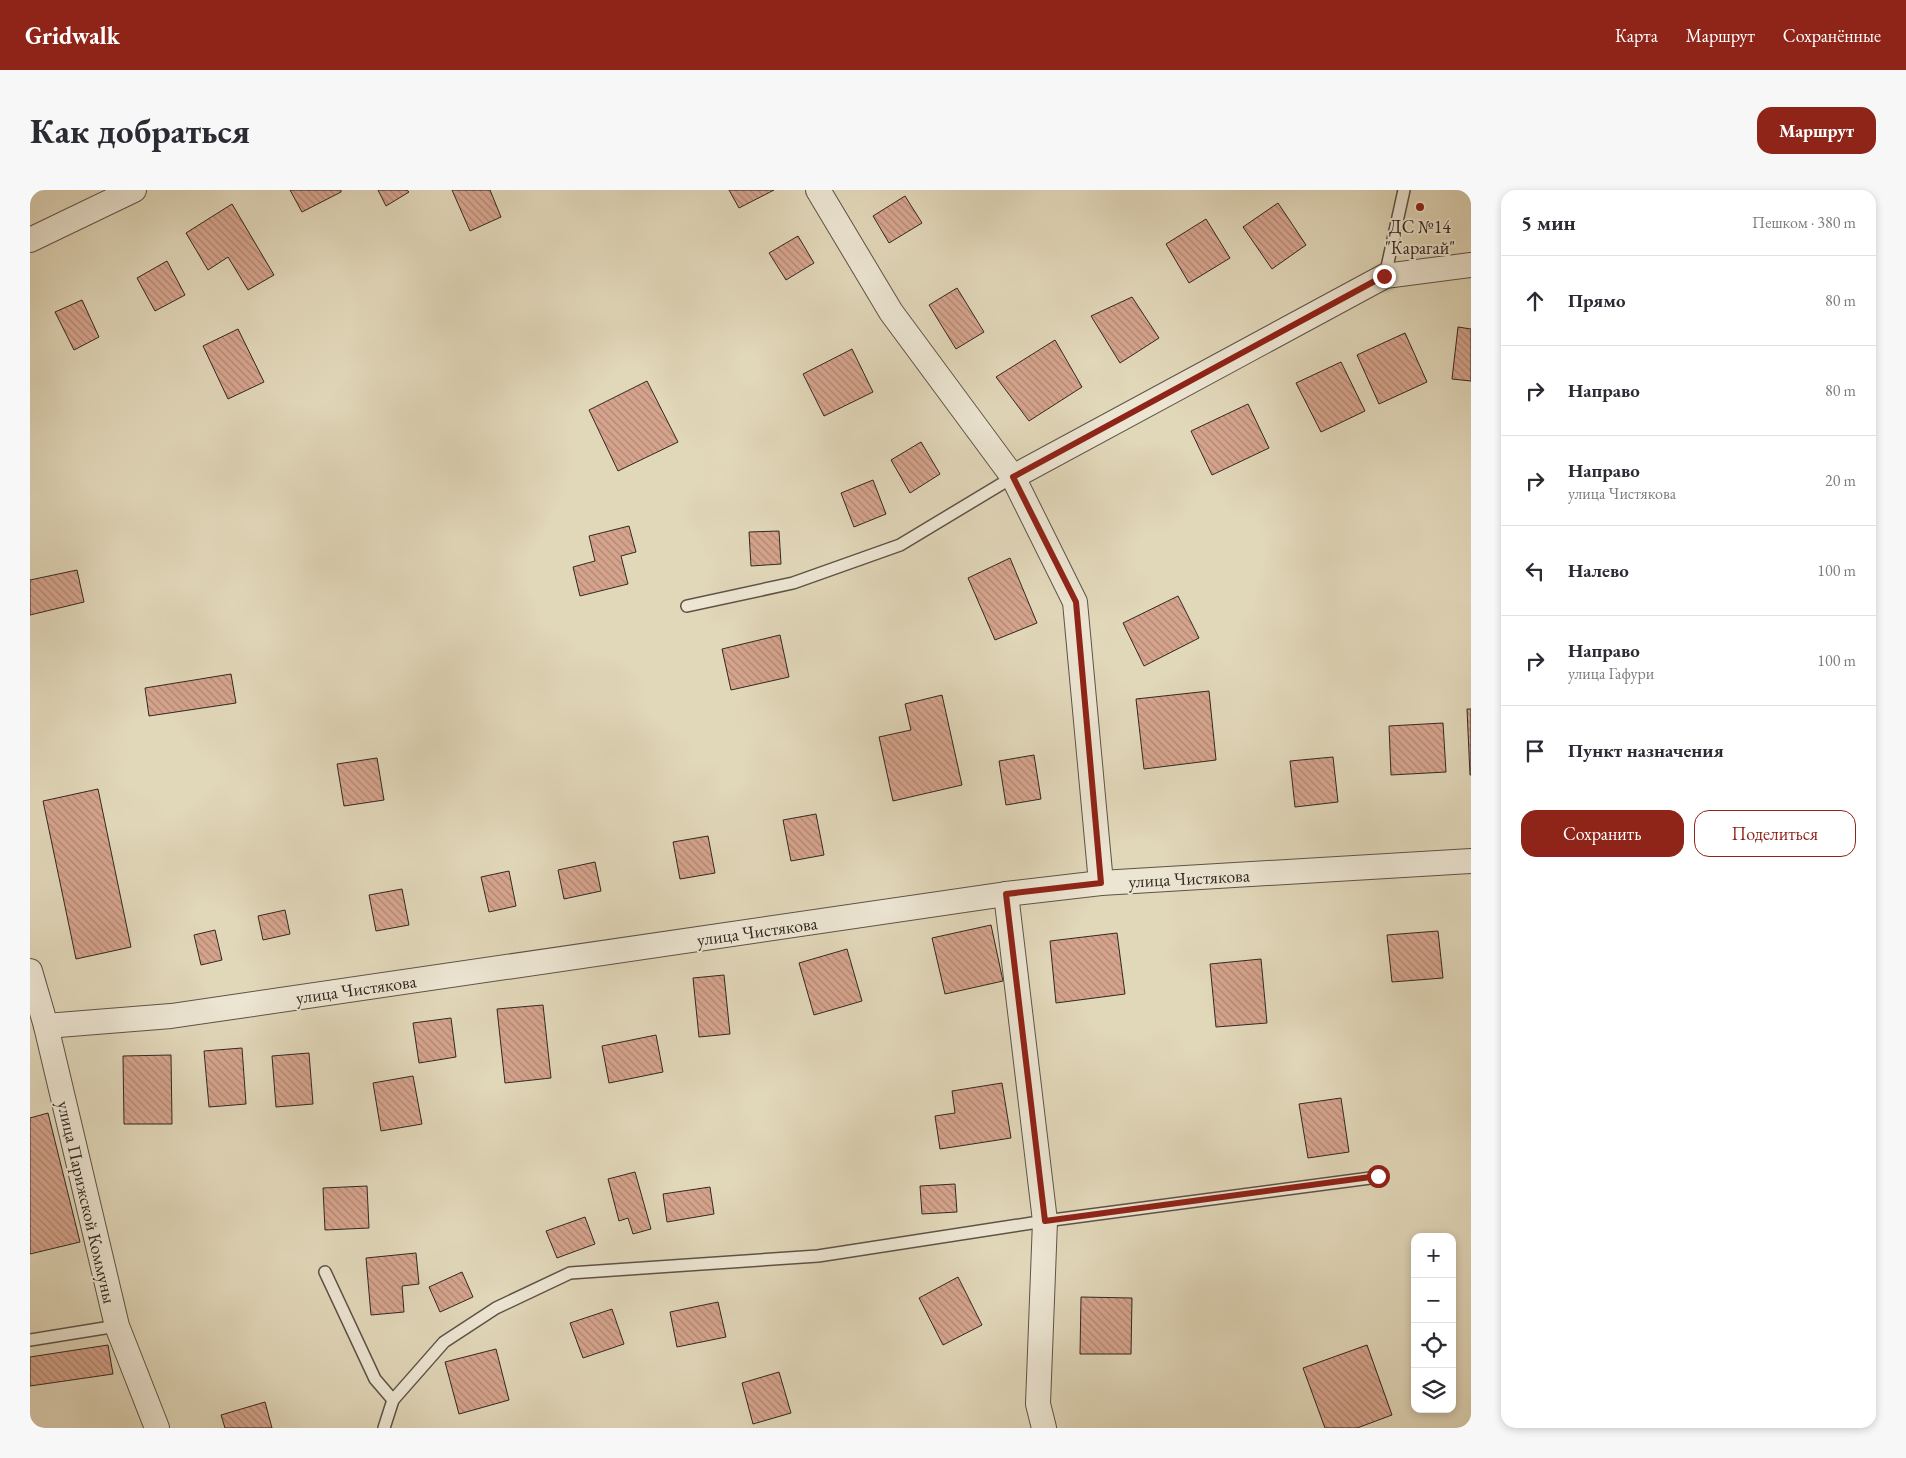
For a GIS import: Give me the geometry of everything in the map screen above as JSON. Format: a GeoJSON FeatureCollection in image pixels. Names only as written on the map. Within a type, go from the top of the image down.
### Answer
{"type":"FeatureCollection","features":[{"type":"Feature","properties":{"kind":"street"},"geometry":{"type":"LineString","coordinates":[[30,240],[134,190]]}},
{"type":"Feature","properties":{"kind":"street"},"geometry":{"type":"LineString","coordinates":[[818,190],[891,312],[1013,477],[1076,602],[1101,883]]}},
{"type":"Feature","properties":{"kind":"street"},"geometry":{"type":"LineString","coordinates":[[1013,477],[1384,276],[1471,265]]}},
{"type":"Feature","properties":{"kind":"street","name":"улица Чистякова"},"geometry":{"type":"LineString","coordinates":[[38,1024],[170,1016],[1006,894],[1101,883],[1471,861]]}},
{"type":"Feature","properties":{"kind":"street"},"geometry":{"type":"LineString","coordinates":[[1006,894],[1045,1221],[1038,1404],[1044,1428]]}},
{"type":"Feature","properties":{"kind":"street","name":"улица Парижской Коммуны"},"geometry":{"type":"LineString","coordinates":[[30,971],[38,1024],[117,1326],[157,1428]]}},
{"type":"Feature","properties":{"kind":"lane"},"geometry":{"type":"LineString","coordinates":[[1384,276],[1404,190]]}},
{"type":"Feature","properties":{"kind":"lane"},"geometry":{"type":"LineString","coordinates":[[687,606],[794,583],[900,545],[1013,477]]}},
{"type":"Feature","properties":{"kind":"lane"},"geometry":{"type":"LineString","coordinates":[[384,1428],[393,1400],[444,1342],[496,1308],[570,1273],[818,1256],[1045,1221],[1378,1176]]}},
{"type":"Feature","properties":{"kind":"lane"},"geometry":{"type":"LineString","coordinates":[[325,1272],[375,1379],[393,1400]]}},
{"type":"Feature","properties":{"kind":"lane"},"geometry":{"type":"LineString","coordinates":[[30,1340],[117,1326]]}},
{"type":"Feature","properties":{"kind":"building"},"geometry":{"type":"Polygon","coordinates":[[[290,190],[341,190],[341,192],[302,212],[290,190]]]}},
{"type":"Feature","properties":{"kind":"building"},"geometry":{"type":"Polygon","coordinates":[[[378,190],[407,190],[409,192],[386,206],[378,190]]]}},
{"type":"Feature","properties":{"kind":"building"},"geometry":{"type":"Polygon","coordinates":[[[452,190],[490,190],[501,217],[470,231],[452,190]]]}},
{"type":"Feature","properties":{"kind":"building"},"geometry":{"type":"Polygon","coordinates":[[[729,190],[774,190],[739,208],[729,190]]]}},
{"type":"Feature","properties":{"kind":"building"},"geometry":{"type":"Polygon","coordinates":[[[905,196],[922,223],[889,243],[873,216],[905,196]]]}},
{"type":"Feature","properties":{"kind":"building"},"geometry":{"type":"Polygon","coordinates":[[[1278,203],[1306,245],[1272,269],[1243,227],[1278,203]]]}},
{"type":"Feature","properties":{"kind":"building"},"geometry":{"type":"Polygon","coordinates":[[[232,204],[274,275],[248,290],[228,257],[208,270],[186,233],[232,204]]]}},
{"type":"Feature","properties":{"kind":"building"},"geometry":{"type":"Polygon","coordinates":[[[1206,219],[1230,258],[1189,283],[1166,244],[1206,219]]]}},
{"type":"Feature","properties":{"kind":"building"},"geometry":{"type":"Polygon","coordinates":[[[798,236],[814,263],[786,280],[769,253],[798,236]]]}},
{"type":"Feature","properties":{"kind":"building"},"geometry":{"type":"Polygon","coordinates":[[[167,261],[185,295],[155,311],[137,278],[167,261]]]}},
{"type":"Feature","properties":{"kind":"building"},"geometry":{"type":"Polygon","coordinates":[[[957,288],[984,332],[956,349],[929,305],[957,288]]]}},
{"type":"Feature","properties":{"kind":"building"},"geometry":{"type":"Polygon","coordinates":[[[1132,297],[1159,338],[1120,363],[1091,316],[1132,297]]]}},
{"type":"Feature","properties":{"kind":"building"},"geometry":{"type":"Polygon","coordinates":[[[82,300],[99,337],[74,350],[55,312],[82,300]]]}},
{"type":"Feature","properties":{"kind":"building"},"geometry":{"type":"Polygon","coordinates":[[[1458,327],[1471,329],[1471,381],[1452,379],[1458,327]]]}},
{"type":"Feature","properties":{"kind":"building"},"geometry":{"type":"Polygon","coordinates":[[[238,329],[264,382],[228,399],[203,346],[238,329]]]}},
{"type":"Feature","properties":{"kind":"building"},"geometry":{"type":"Polygon","coordinates":[[[1405,333],[1427,382],[1379,404],[1357,355],[1405,333]]]}},
{"type":"Feature","properties":{"kind":"building"},"geometry":{"type":"Polygon","coordinates":[[[1055,340],[1082,387],[1029,421],[996,377],[1055,340]]]}},
{"type":"Feature","properties":{"kind":"building"},"geometry":{"type":"Polygon","coordinates":[[[852,349],[873,392],[824,416],[803,374],[852,349]]]}},
{"type":"Feature","properties":{"kind":"building"},"geometry":{"type":"Polygon","coordinates":[[[1341,362],[1365,411],[1321,432],[1296,383],[1341,362]]]}},
{"type":"Feature","properties":{"kind":"building"},"geometry":{"type":"Polygon","coordinates":[[[647,381],[678,442],[618,471],[589,410],[647,381]]]}},
{"type":"Feature","properties":{"kind":"building"},"geometry":{"type":"Polygon","coordinates":[[[1248,404],[1269,448],[1212,475],[1191,431],[1248,404]]]}},
{"type":"Feature","properties":{"kind":"building"},"geometry":{"type":"Polygon","coordinates":[[[921,442],[940,474],[910,493],[891,460],[921,442]]]}},
{"type":"Feature","properties":{"kind":"building"},"geometry":{"type":"Polygon","coordinates":[[[873,480],[886,514],[854,527],[841,493],[873,480]]]}},
{"type":"Feature","properties":{"kind":"building"},"geometry":{"type":"Polygon","coordinates":[[[629,526],[636,552],[621,556],[628,584],[580,596],[573,567],[595,561],[589,536],[629,526]]]}},
{"type":"Feature","properties":{"kind":"building"},"geometry":{"type":"Polygon","coordinates":[[[779,531],[781,564],[751,566],[749,532],[779,531]]]}},
{"type":"Feature","properties":{"kind":"building"},"geometry":{"type":"Polygon","coordinates":[[[1010,558],[1037,623],[995,640],[968,578],[1010,558]]]}},
{"type":"Feature","properties":{"kind":"building"},"geometry":{"type":"Polygon","coordinates":[[[77,570],[84,602],[30,615],[30,580],[77,570]]]}},
{"type":"Feature","properties":{"kind":"building"},"geometry":{"type":"Polygon","coordinates":[[[1178,596],[1199,638],[1144,666],[1123,623],[1178,596]]]}},
{"type":"Feature","properties":{"kind":"building"},"geometry":{"type":"Polygon","coordinates":[[[780,635],[789,677],[731,690],[722,649],[780,635]]]}},
{"type":"Feature","properties":{"kind":"building"},"geometry":{"type":"Polygon","coordinates":[[[231,674],[236,703],[149,716],[145,688],[231,674]]]}},
{"type":"Feature","properties":{"kind":"building"},"geometry":{"type":"Polygon","coordinates":[[[1209,691],[1216,760],[1144,769],[1136,699],[1209,691]]]}},
{"type":"Feature","properties":{"kind":"building"},"geometry":{"type":"Polygon","coordinates":[[[942,695],[962,785],[893,801],[879,737],[911,730],[905,704],[942,695]]]}},
{"type":"Feature","properties":{"kind":"building"},"geometry":{"type":"Polygon","coordinates":[[[1467,709],[1471,709],[1471,775],[1470,775],[1467,709]]]}},
{"type":"Feature","properties":{"kind":"building"},"geometry":{"type":"Polygon","coordinates":[[[1443,723],[1446,772],[1391,775],[1389,726],[1443,723]]]}},
{"type":"Feature","properties":{"kind":"building"},"geometry":{"type":"Polygon","coordinates":[[[1034,755],[1041,799],[1006,805],[999,761],[1034,755]]]}},
{"type":"Feature","properties":{"kind":"building"},"geometry":{"type":"Polygon","coordinates":[[[1333,757],[1338,802],[1295,807],[1290,761],[1333,757]]]}},
{"type":"Feature","properties":{"kind":"building"},"geometry":{"type":"Polygon","coordinates":[[[377,758],[384,800],[344,806],[337,764],[377,758]]]}},
{"type":"Feature","properties":{"kind":"building"},"geometry":{"type":"Polygon","coordinates":[[[98,789],[131,947],[76,959],[43,801],[98,789]]]}},
{"type":"Feature","properties":{"kind":"building"},"geometry":{"type":"Polygon","coordinates":[[[816,814],[824,855],[791,861],[783,820],[816,814]]]}},
{"type":"Feature","properties":{"kind":"building"},"geometry":{"type":"Polygon","coordinates":[[[708,836],[715,873],[680,879],[673,842],[708,836]]]}},
{"type":"Feature","properties":{"kind":"building"},"geometry":{"type":"Polygon","coordinates":[[[595,862],[601,891],[564,899],[558,870],[595,862]]]}},
{"type":"Feature","properties":{"kind":"building"},"geometry":{"type":"Polygon","coordinates":[[[509,871],[516,906],[489,912],[481,877],[509,871]]]}},
{"type":"Feature","properties":{"kind":"building"},"geometry":{"type":"Polygon","coordinates":[[[402,889],[409,925],[376,931],[369,895],[402,889]]]}},
{"type":"Feature","properties":{"kind":"building"},"geometry":{"type":"Polygon","coordinates":[[[285,910],[290,934],[263,940],[258,916],[285,910]]]}},
{"type":"Feature","properties":{"kind":"building"},"geometry":{"type":"Polygon","coordinates":[[[991,925],[1003,981],[945,994],[932,938],[991,925]]]}},
{"type":"Feature","properties":{"kind":"building"},"geometry":{"type":"Polygon","coordinates":[[[215,930],[222,960],[201,965],[194,935],[215,930]]]}},
{"type":"Feature","properties":{"kind":"building"},"geometry":{"type":"Polygon","coordinates":[[[1438,931],[1443,978],[1392,982],[1387,935],[1438,931]]]}},
{"type":"Feature","properties":{"kind":"building"},"geometry":{"type":"Polygon","coordinates":[[[1117,933],[1125,994],[1056,1003],[1050,941],[1117,933]]]}},
{"type":"Feature","properties":{"kind":"building"},"geometry":{"type":"Polygon","coordinates":[[[847,949],[862,1001],[814,1015],[799,963],[847,949]]]}},
{"type":"Feature","properties":{"kind":"building"},"geometry":{"type":"Polygon","coordinates":[[[1261,959],[1267,1023],[1216,1027],[1210,964],[1261,959]]]}},
{"type":"Feature","properties":{"kind":"building"},"geometry":{"type":"Polygon","coordinates":[[[724,975],[730,1034],[699,1037],[693,978],[724,975]]]}},
{"type":"Feature","properties":{"kind":"building"},"geometry":{"type":"Polygon","coordinates":[[[543,1005],[551,1078],[505,1083],[497,1009],[543,1005]]]}},
{"type":"Feature","properties":{"kind":"building"},"geometry":{"type":"Polygon","coordinates":[[[451,1018],[456,1057],[419,1063],[413,1023],[451,1018]]]}},
{"type":"Feature","properties":{"kind":"building"},"geometry":{"type":"Polygon","coordinates":[[[656,1035],[663,1072],[609,1083],[602,1046],[656,1035]]]}},
{"type":"Feature","properties":{"kind":"building"},"geometry":{"type":"Polygon","coordinates":[[[242,1048],[246,1104],[209,1107],[204,1051],[242,1048]]]}},
{"type":"Feature","properties":{"kind":"building"},"geometry":{"type":"Polygon","coordinates":[[[309,1053],[313,1104],[276,1107],[272,1056],[309,1053]]]}},
{"type":"Feature","properties":{"kind":"building"},"geometry":{"type":"Polygon","coordinates":[[[171,1055],[172,1124],[124,1124],[123,1056],[171,1055]]]}},
{"type":"Feature","properties":{"kind":"building"},"geometry":{"type":"Polygon","coordinates":[[[413,1076],[422,1124],[381,1131],[373,1083],[413,1076]]]}},
{"type":"Feature","properties":{"kind":"building"},"geometry":{"type":"Polygon","coordinates":[[[1002,1083],[1011,1138],[940,1149],[935,1116],[955,1113],[952,1091],[1002,1083]]]}},
{"type":"Feature","properties":{"kind":"building"},"geometry":{"type":"Polygon","coordinates":[[[1341,1098],[1349,1152],[1308,1158],[1299,1104],[1341,1098]]]}},
{"type":"Feature","properties":{"kind":"building"},"geometry":{"type":"Polygon","coordinates":[[[48,1113],[80,1242],[30,1254],[30,1118],[48,1113]]]}},
{"type":"Feature","properties":{"kind":"building"},"geometry":{"type":"Polygon","coordinates":[[[635,1172],[651,1229],[633,1234],[628,1218],[619,1221],[608,1179],[635,1172]]]}},
{"type":"Feature","properties":{"kind":"building"},"geometry":{"type":"Polygon","coordinates":[[[955,1184],[957,1212],[922,1214],[920,1186],[955,1184]]]}},
{"type":"Feature","properties":{"kind":"building"},"geometry":{"type":"Polygon","coordinates":[[[367,1186],[369,1228],[325,1230],[323,1188],[367,1186]]]}},
{"type":"Feature","properties":{"kind":"building"},"geometry":{"type":"Polygon","coordinates":[[[710,1187],[714,1214],[667,1222],[663,1194],[710,1187]]]}},
{"type":"Feature","properties":{"kind":"building"},"geometry":{"type":"Polygon","coordinates":[[[585,1217],[595,1244],[557,1258],[546,1231],[585,1217]]]}},
{"type":"Feature","properties":{"kind":"building"},"geometry":{"type":"Polygon","coordinates":[[[416,1253],[419,1284],[402,1286],[404,1312],[371,1315],[366,1258],[416,1253]]]}},
{"type":"Feature","properties":{"kind":"building"},"geometry":{"type":"Polygon","coordinates":[[[462,1272],[473,1297],[440,1312],[429,1287],[462,1272]]]}},
{"type":"Feature","properties":{"kind":"building"},"geometry":{"type":"Polygon","coordinates":[[[958,1277],[982,1325],[943,1345],[919,1298],[958,1277]]]}},
{"type":"Feature","properties":{"kind":"building"},"geometry":{"type":"Polygon","coordinates":[[[1081,1297],[1132,1298],[1131,1354],[1080,1354],[1081,1297]]]}},
{"type":"Feature","properties":{"kind":"building"},"geometry":{"type":"Polygon","coordinates":[[[718,1302],[726,1337],[677,1347],[670,1312],[718,1302]]]}},
{"type":"Feature","properties":{"kind":"building"},"geometry":{"type":"Polygon","coordinates":[[[612,1309],[624,1344],[583,1358],[570,1323],[612,1309]]]}},
{"type":"Feature","properties":{"kind":"building"},"geometry":{"type":"Polygon","coordinates":[[[108,1345],[113,1374],[30,1386],[30,1357],[108,1345]]]}},
{"type":"Feature","properties":{"kind":"building"},"geometry":{"type":"Polygon","coordinates":[[[1367,1345],[1392,1415],[1357,1428],[1325,1428],[1303,1368],[1367,1345]]]}},
{"type":"Feature","properties":{"kind":"building"},"geometry":{"type":"Polygon","coordinates":[[[496,1349],[509,1400],[459,1414],[445,1362],[496,1349]]]}},
{"type":"Feature","properties":{"kind":"building"},"geometry":{"type":"Polygon","coordinates":[[[779,1372],[791,1413],[753,1424],[742,1383],[779,1372]]]}},
{"type":"Feature","properties":{"kind":"building"},"geometry":{"type":"Polygon","coordinates":[[[265,1402],[272,1428],[225,1428],[221,1415],[265,1402]]]}},
{"type":"Feature","properties":{"kind":"place","name":"ДС №14 \"Карагай\""},"geometry":{"type":"Point","coordinates":[1420,207]}},
{"type":"Feature","properties":{"kind":"route"},"geometry":{"type":"LineString","coordinates":[[1378,1176],[1045,1221],[1006,894],[1101,883],[1076,602],[1013,477],[1384,276]]}}]}
